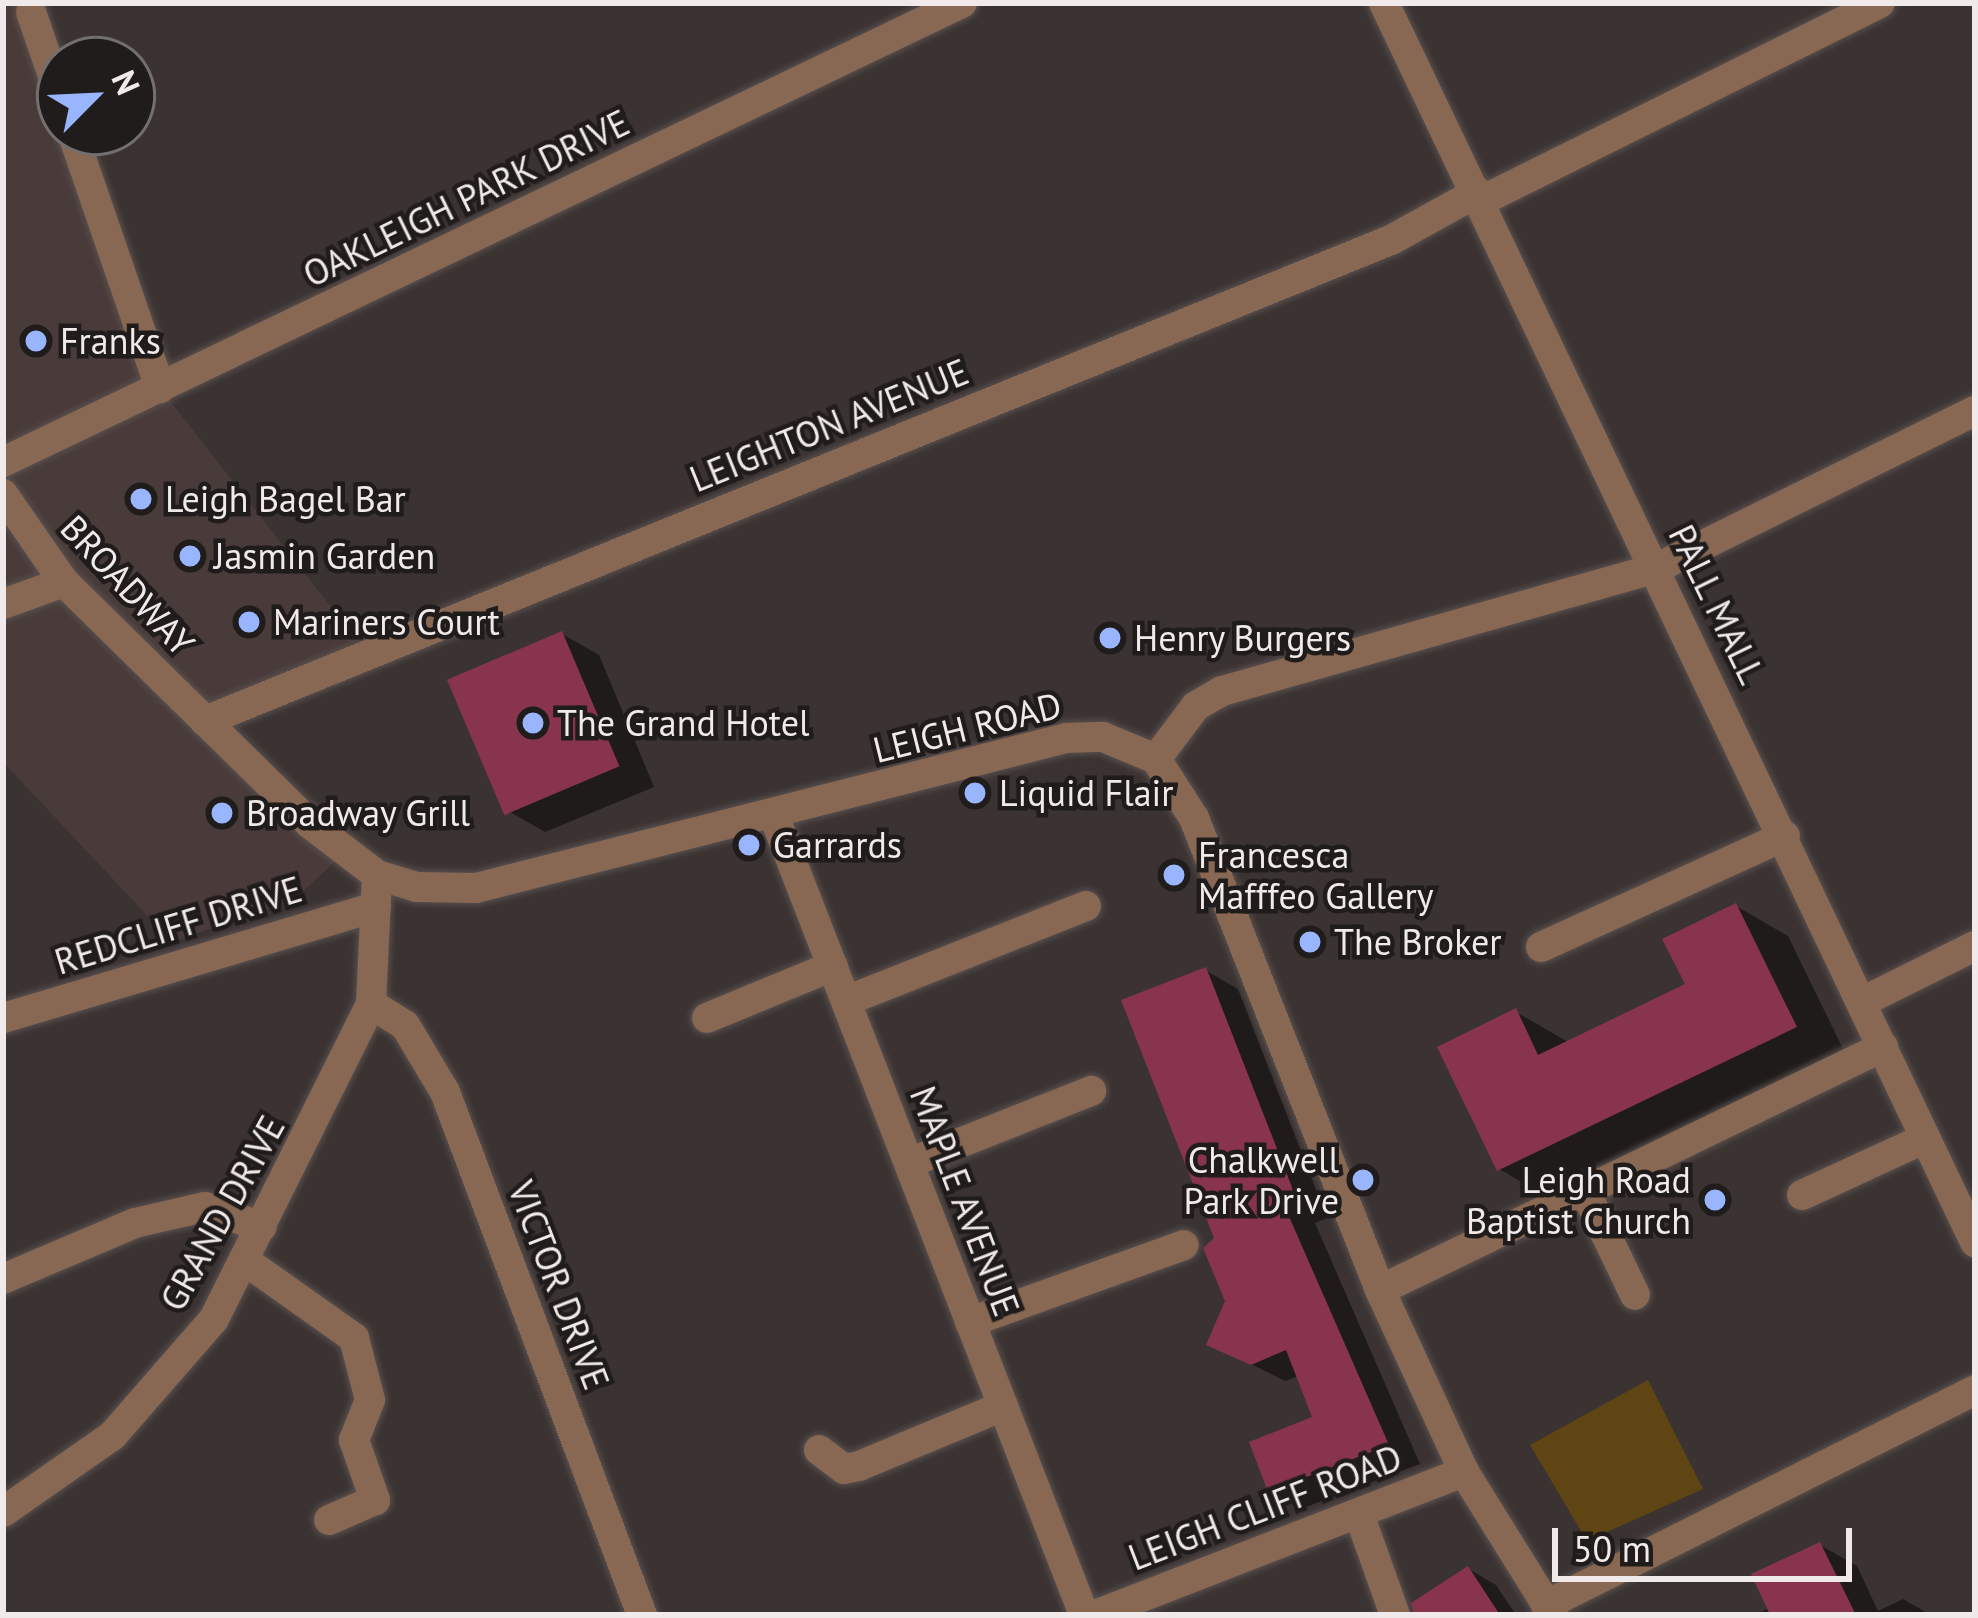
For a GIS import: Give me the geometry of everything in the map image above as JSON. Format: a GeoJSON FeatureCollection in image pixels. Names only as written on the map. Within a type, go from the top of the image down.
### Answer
{"type":"FeatureCollection","features":[{"type":"Feature","properties":{"kind":"street","name":"OAKLEIGH PARK DRIVE"},"geometry":{"type":"LineString","coordinates":[[3,462],[962,3]]}},
{"type":"Feature","properties":{"kind":"street","name":"PALL MALL"},"geometry":{"type":"LineString","coordinates":[[1384,3],[1975,1241]]}},
{"type":"Feature","properties":{"kind":"street","name":"LEIGHTON AVENUE"},"geometry":{"type":"LineString","coordinates":[[205,721],[1391,240],[1879,3]]}},
{"type":"Feature","properties":{"kind":"street"},"geometry":{"type":"LineString","coordinates":[[81,156],[160,388]]}},
{"type":"Feature","properties":{"kind":"street"},"geometry":{"type":"LineString","coordinates":[[1975,410],[1657,568],[1222,691],[1196,706],[1156,759],[1194,818],[1380,1290],[1464,1472],[1550,1610],[1975,1390]]}},
{"type":"Feature","properties":{"kind":"street","name":"BROADWAY"},"geometry":{"type":"LineString","coordinates":[[3,494],[64,582],[205,721]]}},
{"type":"Feature","properties":{"kind":"street"},"geometry":{"type":"LineString","coordinates":[[3,604],[64,582]]}},
{"type":"Feature","properties":{"kind":"street","name":"LEIGH ROAD"},"geometry":{"type":"LineString","coordinates":[[205,721],[309,823],[377,875],[417,887],[476,889],[774,816],[1066,737],[1103,737],[1156,759]]}},
{"type":"Feature","properties":{"kind":"street","name":"MAPLE AVENUE"},"geometry":{"type":"LineString","coordinates":[[774,816],[1084,1615]]}},
{"type":"Feature","properties":{"kind":"street"},"geometry":{"type":"LineString","coordinates":[[1541,947],[1785,836]]}},
{"type":"Feature","properties":{"kind":"street","name":"GRAND DRIVE"},"geometry":{"type":"LineString","coordinates":[[3,1512],[112,1436],[214,1319],[371,1004],[377,875]]}},
{"type":"Feature","properties":{"kind":"street"},"geometry":{"type":"LineString","coordinates":[[846,1001],[1086,906]]}},
{"type":"Feature","properties":{"kind":"street","name":"REDCLIFF DRIVE"},"geometry":{"type":"LineString","coordinates":[[3,1018],[376,907]]}},
{"type":"Feature","properties":{"kind":"street"},"geometry":{"type":"LineString","coordinates":[[1862,1002],[1975,946]]}},
{"type":"Feature","properties":{"kind":"street"},"geometry":{"type":"LineString","coordinates":[[707,1018],[833,967]]}},
{"type":"Feature","properties":{"kind":"street","name":"VICTOR DRIVE"},"geometry":{"type":"LineString","coordinates":[[371,1004],[405,1025],[445,1092],[642,1615]]}},
{"type":"Feature","properties":{"kind":"street"},"geometry":{"type":"LineString","coordinates":[[1380,1290],[1883,1047]]}},
{"type":"Feature","properties":{"kind":"street"},"geometry":{"type":"LineString","coordinates":[[909,1163],[1091,1091]]}},
{"type":"Feature","properties":{"kind":"street"},"geometry":{"type":"LineString","coordinates":[[1802,1195],[1926,1138]]}},
{"type":"Feature","properties":{"kind":"street"},"geometry":{"type":"LineString","coordinates":[[1585,1191],[1635,1295]]}},
{"type":"Feature","properties":{"kind":"street"},"geometry":{"type":"LineString","coordinates":[[3,1279],[134,1223],[205,1207],[262,1227]]}},
{"type":"Feature","properties":{"kind":"street"},"geometry":{"type":"LineString","coordinates":[[970,1322],[1184,1245]]}},
{"type":"Feature","properties":{"kind":"street"},"geometry":{"type":"LineString","coordinates":[[244,1260],[354,1338],[370,1400],[355,1440],[375,1500],[329,1520]]}},
{"type":"Feature","properties":{"kind":"street"},"geometry":{"type":"LineString","coordinates":[[819,1450],[844,1469],[1003,1406]]}},
{"type":"Feature","properties":{"kind":"street","name":"LEIGH CLIFF ROAD"},"geometry":{"type":"LineString","coordinates":[[1095,1615],[1464,1472]]}},
{"type":"Feature","properties":{"kind":"street"},"geometry":{"type":"LineString","coordinates":[[1359,1514],[1395,1615]]}},
{"type":"Feature","properties":{"kind":"shaded area"},"geometry":{"type":"Polygon","coordinates":[[[3,3],[27,3],[39,36],[36,156],[69,156],[160,388],[367,653],[206,721],[344,853],[293,901],[172,942],[3,762],[3,3]]]}},
{"type":"Feature","properties":{"kind":"shaded area"},"geometry":{"type":"Polygon","coordinates":[[[1648,1380],[1703,1489],[1587,1541],[1530,1445],[1648,1380]]]}},
{"type":"Feature","properties":{"kind":"building","name":"The Grand Hotel"},"geometry":{"type":"Polygon","coordinates":[[[562,631],[619,766],[504,815],[447,680],[562,631]]]}},
{"type":"Feature","properties":{"kind":"building"},"geometry":{"type":"Polygon","coordinates":[[[1736,903],[1797,1027],[1497,1171],[1437,1047],[1516,1008],[1538,1055],[1685,984],[1662,939],[1736,903]]]}},
{"type":"Feature","properties":{"kind":"building"},"geometry":{"type":"Polygon","coordinates":[[[1206,967],[1297,1200],[1284,1205],[1389,1445],[1268,1492],[1249,1442],[1312,1417],[1286,1350],[1251,1365],[1206,1345],[1225,1301],[1203,1248],[1214,1238],[1121,1000],[1206,967]]]}},
{"type":"Feature","properties":{"kind":"building"},"geometry":{"type":"Polygon","coordinates":[[[1820,1542],[1856,1615],[1770,1615],[1751,1574],[1820,1542]]]}},
{"type":"Feature","properties":{"kind":"building"},"geometry":{"type":"Polygon","coordinates":[[[1468,1566],[1500,1615],[1414,1615],[1411,1603],[1468,1566]]]}},
{"type":"Feature","properties":{"kind":"place","name":"Franks"},"geometry":{"type":"Point","coordinates":[36,341]}},
{"type":"Feature","properties":{"kind":"place","name":"Leigh Bagel Bar"},"geometry":{"type":"Point","coordinates":[141,499]}},
{"type":"Feature","properties":{"kind":"place","name":"Jasmin Garden"},"geometry":{"type":"Point","coordinates":[190,556]}},
{"type":"Feature","properties":{"kind":"place","name":"Mariners Court"},"geometry":{"type":"Point","coordinates":[249,622]}},
{"type":"Feature","properties":{"kind":"place","name":"Henry Burgers"},"geometry":{"type":"Point","coordinates":[1110,638]}},
{"type":"Feature","properties":{"kind":"place","name":"The Grand Hotel"},"geometry":{"type":"Point","coordinates":[533,723]}},
{"type":"Feature","properties":{"kind":"place","name":"Liquid Flair"},"geometry":{"type":"Point","coordinates":[975,793]}},
{"type":"Feature","properties":{"kind":"place","name":"Broadway Grill"},"geometry":{"type":"Point","coordinates":[222,813]}},
{"type":"Feature","properties":{"kind":"place","name":"Garrards"},"geometry":{"type":"Point","coordinates":[749,845]}},
{"type":"Feature","properties":{"kind":"place","name":"Francesca Mafffeo Gallery"},"geometry":{"type":"Point","coordinates":[1174,875]}},
{"type":"Feature","properties":{"kind":"place","name":"The Broker"},"geometry":{"type":"Point","coordinates":[1310,942]}},
{"type":"Feature","properties":{"kind":"place","name":"Chalkwell Park Drive"},"geometry":{"type":"Point","coordinates":[1363,1180]}},
{"type":"Feature","properties":{"kind":"place","name":"Leigh Road Baptist Church"},"geometry":{"type":"Point","coordinates":[1715,1200]}}]}
